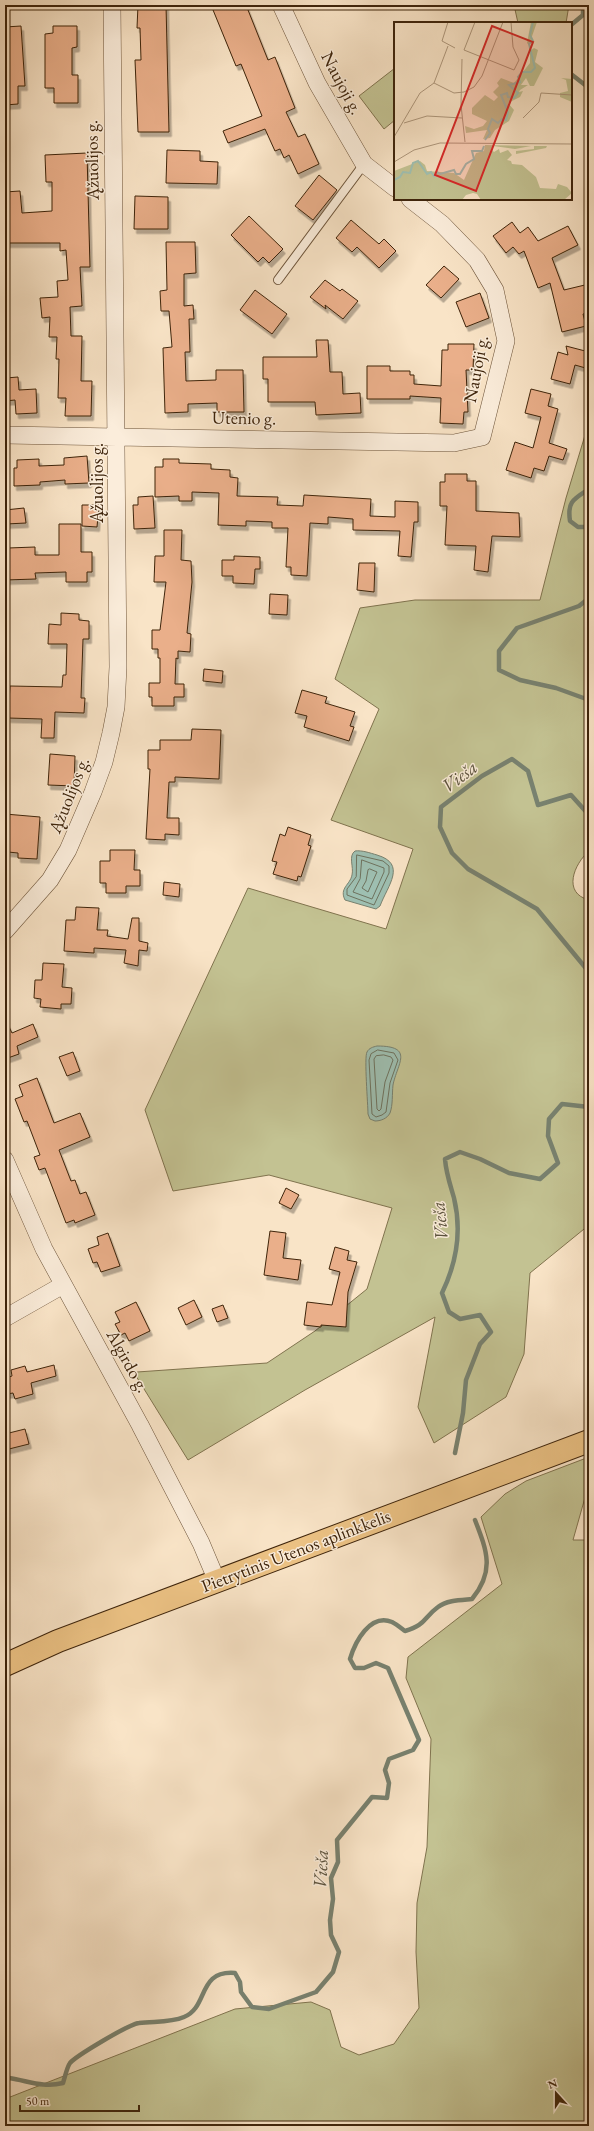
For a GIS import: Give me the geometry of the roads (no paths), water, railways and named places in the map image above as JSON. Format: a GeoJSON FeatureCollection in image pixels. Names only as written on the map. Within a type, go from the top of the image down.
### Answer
{"type":"FeatureCollection","features":[{"type":"Feature","properties":{"kind":"highway","name":"Pietrytinis Utenos aplinkkelis"},"geometry":{"type":"LineString","coordinates":[[5,1665],[58,1641],[589,1441]]}},
{"type":"Feature","properties":{"kind":"street","name":"Ąžuolijos g."},"geometry":{"type":"LineString","coordinates":[[5,931],[50,880],[68,850],[104,762],[116,707],[118,666],[112,5]]}},
{"type":"Feature","properties":{"kind":"street","name":"Naujoji g."},"geometry":{"type":"LineString","coordinates":[[281,5],[317,83],[364,164],[394,187]]}},
{"type":"Feature","properties":{"kind":"street","name":"Naujoji g."},"geometry":{"type":"LineString","coordinates":[[411,200],[442,224],[472,255],[495,290],[506,341],[482,437]]}},
{"type":"Feature","properties":{"kind":"street","name":"Utenio g."},"geometry":{"type":"LineString","coordinates":[[5,435],[454,443],[482,437]]}},
{"type":"Feature","properties":{"kind":"street","name":"Algirdo g."},"geometry":{"type":"LineString","coordinates":[[5,1160],[44,1249],[201,1543],[217,1581]]}},
{"type":"Feature","properties":{"kind":"street"},"geometry":{"type":"LineString","coordinates":[[5,1318],[63,1285]]}},
{"type":"Feature","properties":{"kind":"lane"},"geometry":{"type":"LineString","coordinates":[[278,280],[364,164]]}},
{"type":"Feature","properties":{"kind":"water"},"geometry":{"type":"Polygon","coordinates":[[[355,851],[363,851],[377,855],[386,859],[391,864],[393,876],[380,906],[376,909],[345,900],[343,896],[344,889],[352,875],[352,856],[355,851]]]}},
{"type":"Feature","properties":{"kind":"water"},"geometry":{"type":"Polygon","coordinates":[[[377,1046],[396,1049],[400,1053],[401,1058],[393,1085],[390,1113],[387,1117],[379,1121],[375,1121],[370,1119],[368,1114],[366,1056],[367,1052],[371,1048],[377,1046]]]}},
{"type":"Feature","properties":{"kind":"waterway","name":"Vieša"},"geometry":{"type":"LineString","coordinates":[[572,24],[583,15],[583,5]]}},
{"type":"Feature","properties":{"kind":"waterway","name":"Vieša"},"geometry":{"type":"LineString","coordinates":[[572,75],[589,88]]}},
{"type":"Feature","properties":{"kind":"waterway","name":"Vieša"},"geometry":{"type":"LineString","coordinates":[[589,489],[573,501],[569,514],[570,521],[578,527],[589,527]]}},
{"type":"Feature","properties":{"kind":"waterway","name":"Vieša"},"geometry":{"type":"LineString","coordinates":[[589,598],[579,606],[517,628],[499,651],[499,670],[520,680],[556,688],[589,700]]}},
{"type":"Feature","properties":{"kind":"waterway","name":"Vieša"},"geometry":{"type":"LineString","coordinates":[[589,815],[571,795],[538,805],[528,771],[512,759],[482,776],[441,807],[440,827],[452,853],[468,869],[537,909],[589,972]]}},
{"type":"Feature","properties":{"kind":"waterway","name":"Vieša"},"geometry":{"type":"LineString","coordinates":[[455,1453],[463,1413],[466,1380],[480,1344],[491,1332],[480,1315],[460,1319],[449,1312],[442,1293],[451,1270],[457,1246],[458,1234],[458,1222],[454,1198],[447,1174],[445,1159],[460,1152],[480,1159],[509,1173],[540,1179],[558,1163],[548,1136],[549,1119],[562,1104],[589,1107]]}},
{"type":"Feature","properties":{"kind":"waterway","name":"Vieša"},"geometry":{"type":"LineString","coordinates":[[5,2083],[9,2078],[36,2084],[49,2085],[63,2083],[70,2063],[74,2059],[114,2034],[139,2023],[162,2022],[179,2019],[192,2012],[209,1983],[215,1977],[223,1974],[235,1973],[240,1982],[241,1992],[252,2007],[269,2009],[316,1992],[333,1972],[339,1952],[331,1935],[330,1920],[333,1899],[331,1878],[338,1862],[337,1840],[372,1797],[387,1798],[389,1783],[385,1770],[389,1759],[413,1750],[419,1740],[388,1668],[376,1663],[364,1668],[355,1668],[350,1659],[352,1652],[360,1637],[370,1625],[384,1620],[392,1622],[405,1631],[421,1624],[433,1611],[446,1603],[472,1599],[484,1579],[487,1561],[483,1541],[475,1520]]}}]}
